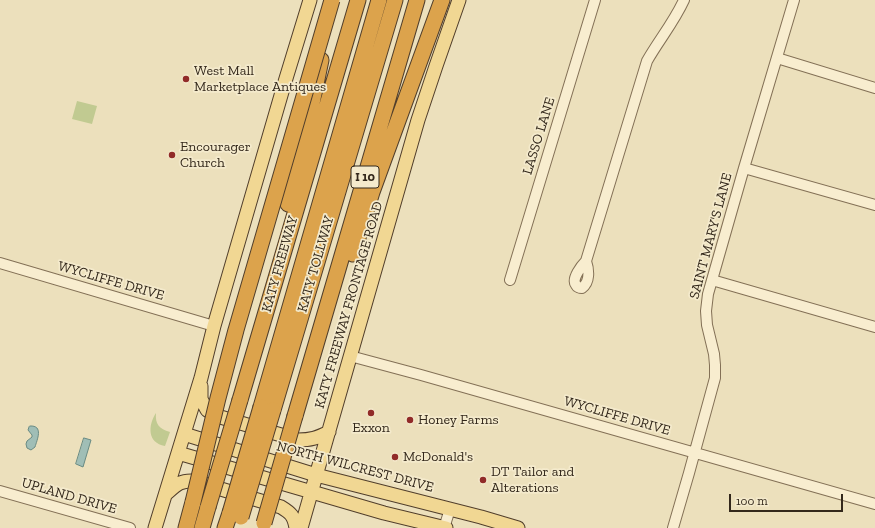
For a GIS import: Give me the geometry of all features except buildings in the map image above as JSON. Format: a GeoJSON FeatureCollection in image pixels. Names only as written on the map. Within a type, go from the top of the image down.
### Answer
{"type":"FeatureCollection","features":[{"type":"Feature","properties":{"kind":"highway"},"geometry":{"type":"LineString","coordinates":[[262,326],[282,228],[306,132],[333,0]]}},
{"type":"Feature","properties":{"kind":"highway"},"geometry":{"type":"LineString","coordinates":[[186,528],[236,330],[333,0]]}},
{"type":"Feature","properties":{"kind":"highway","name":"KATY FREEWAY"},"geometry":{"type":"LineString","coordinates":[[202,528],[358,0]]}},
{"type":"Feature","properties":{"kind":"highway","name":"KATY TOLLWAY"},"geometry":{"type":"LineString","coordinates":[[226,528],[237,519],[379,0]]}},
{"type":"Feature","properties":{"kind":"highway","name":"KATY TOLLWAY"},"geometry":{"type":"LineString","coordinates":[[267,408],[395,0]]}},
{"type":"Feature","properties":{"kind":"highway","name":"I 10"},"geometry":{"type":"LineString","coordinates":[[263,526],[417,0]]}},
{"type":"Feature","properties":{"kind":"highway"},"geometry":{"type":"LineString","coordinates":[[313,355],[353,254],[372,192],[442,0]]}},
{"type":"Feature","properties":{"kind":"main road"},"geometry":{"type":"LineString","coordinates":[[155,528],[201,378],[214,326],[310,0]]}},
{"type":"Feature","properties":{"kind":"main road","name":"KATY FREEWAY FRONTAGE ROAD"},"geometry":{"type":"LineString","coordinates":[[301,528],[418,120],[459,0]]}},
{"type":"Feature","properties":{"kind":"main road"},"geometry":{"type":"LineString","coordinates":[[201,378],[201,399],[207,410],[217,416],[298,440],[319,438],[329,432]]}},
{"type":"Feature","properties":{"kind":"main road","name":"NORTH WILCREST DRIVE"},"geometry":{"type":"LineString","coordinates":[[184,434],[316,476],[450,509],[518,528]]}},
{"type":"Feature","properties":{"kind":"main road"},"geometry":{"type":"LineString","coordinates":[[178,453],[384,514],[445,528]]}},
{"type":"Feature","properties":{"kind":"main road"},"geometry":{"type":"LineString","coordinates":[[166,494],[185,480],[194,481],[281,507],[290,513],[296,528]]}},
{"type":"Feature","properties":{"kind":"street","name":"LASSO LANE"},"geometry":{"type":"LineString","coordinates":[[510,280],[595,0]]}},
{"type":"Feature","properties":{"kind":"street"},"geometry":{"type":"LineString","coordinates":[[586,261],[647,61],[654,48],[679,12],[684,0]]}},
{"type":"Feature","properties":{"kind":"street","name":"SAINT MARY'S LANE"},"geometry":{"type":"LineString","coordinates":[[673,528],[715,378],[714,354],[707,326],[706,311],[708,294],[794,0]]}},
{"type":"Feature","properties":{"kind":"street"},"geometry":{"type":"LineString","coordinates":[[777,58],[875,88]]}},
{"type":"Feature","properties":{"kind":"street"},"geometry":{"type":"LineString","coordinates":[[744,168],[875,205]]}},
{"type":"Feature","properties":{"kind":"street","name":"WYCLIFFE DRIVE"},"geometry":{"type":"LineString","coordinates":[[0,263],[214,326]]}},
{"type":"Feature","properties":{"kind":"street"},"geometry":{"type":"LineString","coordinates":[[712,280],[875,327]]}},
{"type":"Feature","properties":{"kind":"street","name":"WYCLIFFE DRIVE"},"geometry":{"type":"LineString","coordinates":[[350,356],[875,504]]}},
{"type":"Feature","properties":{"kind":"street","name":"UPLAND DRIVE"},"geometry":{"type":"LineString","coordinates":[[0,491],[130,528]]}},
{"type":"Feature","properties":{"kind":"street"},"geometry":{"type":"LineString","coordinates":[[445,528],[450,509]]}},
{"type":"Feature","properties":{"kind":"green space"},"geometry":{"type":"Polygon","coordinates":[[[77,101],[97,106],[92,124],[72,119],[77,101]]]}},
{"type":"Feature","properties":{"kind":"green space"},"geometry":{"type":"Polygon","coordinates":[[[156,413],[158,426],[170,432],[165,446],[159,444],[152,437],[151,428],[153,418],[156,413]]]}},
{"type":"Feature","properties":{"kind":"water"},"geometry":{"type":"Polygon","coordinates":[[[30,426],[34,426],[38,430],[38,437],[35,447],[31,450],[27,448],[26,444],[32,437],[28,430],[30,426]]]}},
{"type":"Feature","properties":{"kind":"water"},"geometry":{"type":"Polygon","coordinates":[[[84,438],[91,440],[83,467],[76,464],[84,438]]]}},
{"type":"Feature","properties":{"kind":"place","name":"West Mall Marketplace Antiques"},"geometry":{"type":"Point","coordinates":[186,79]}},
{"type":"Feature","properties":{"kind":"place","name":"Encourager Church"},"geometry":{"type":"Point","coordinates":[172,155]}},
{"type":"Feature","properties":{"kind":"place","name":"Exxon"},"geometry":{"type":"Point","coordinates":[371,413]}},
{"type":"Feature","properties":{"kind":"place","name":"Honey Farms"},"geometry":{"type":"Point","coordinates":[410,420]}},
{"type":"Feature","properties":{"kind":"place","name":"McDonald's"},"geometry":{"type":"Point","coordinates":[395,457]}},
{"type":"Feature","properties":{"kind":"place","name":"DT Tailor and Alterations"},"geometry":{"type":"Point","coordinates":[483,480]}}]}
